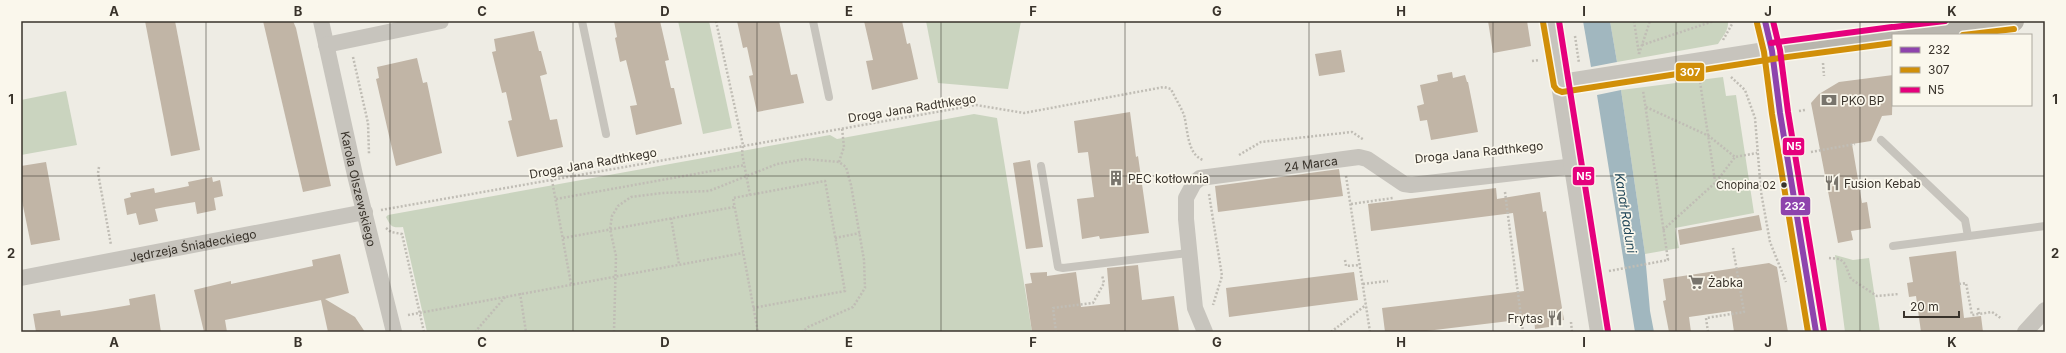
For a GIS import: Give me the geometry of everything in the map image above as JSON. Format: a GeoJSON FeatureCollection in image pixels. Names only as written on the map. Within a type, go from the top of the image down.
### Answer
{"type":"FeatureCollection","features":[{"type":"Feature","properties":{"kind":"main road"},"geometry":{"type":"LineString","coordinates":[[1765,21],[1772,51],[1780,113],[1816,332]]}},
{"type":"Feature","properties":{"kind":"main road"},"geometry":{"type":"LineString","coordinates":[[1772,51],[1901,31],[2013,21]]}},
{"type":"Feature","properties":{"kind":"street","name":"Karola Olszewskiego"},"geometry":{"type":"LineString","coordinates":[[321,21],[355,176],[373,209],[394,332]]}},
{"type":"Feature","properties":{"kind":"street"},"geometry":{"type":"LineString","coordinates":[[326,45],[441,21]]}},
{"type":"Feature","properties":{"kind":"street"},"geometry":{"type":"LineString","coordinates":[[1551,21],[1600,332]]}},
{"type":"Feature","properties":{"kind":"street"},"geometry":{"type":"LineString","coordinates":[[1562,84],[1772,51]]}},
{"type":"Feature","properties":{"kind":"street","name":"24 Marca"},"geometry":{"type":"LineString","coordinates":[[1205,332],[1195,308],[1188,253],[1186,198],[1194,183],[1208,169],[1344,158],[1368,159],[1404,184],[1411,185],[1575,166]]}},
{"type":"Feature","properties":{"kind":"street","name":"Jędrzeja Śniadeckiego"},"geometry":{"type":"LineString","coordinates":[[21,278],[373,209]]}},
{"type":"Feature","properties":{"kind":"street"},"geometry":{"type":"LineString","coordinates":[[2025,332],[2045,310]]}},
{"type":"Feature","properties":{"kind":"lane"},"geometry":{"type":"LineString","coordinates":[[582,21],[606,134]]}},
{"type":"Feature","properties":{"kind":"lane"},"geometry":{"type":"LineString","coordinates":[[813,21],[829,97]]}},
{"type":"Feature","properties":{"kind":"lane"},"geometry":{"type":"LineString","coordinates":[[1881,140],[1966,220],[1968,236]]}},
{"type":"Feature","properties":{"kind":"lane"},"geometry":{"type":"LineString","coordinates":[[1041,166],[1058,266],[1063,268],[1188,253]]}},
{"type":"Feature","properties":{"kind":"lane"},"geometry":{"type":"LineString","coordinates":[[1893,246],[2045,226]]}},
{"type":"Feature","properties":{"kind":"path"},"geometry":{"type":"LineString","coordinates":[[716,21],[743,145],[750,195]]}},
{"type":"Feature","properties":{"kind":"path"},"geometry":{"type":"LineString","coordinates":[[1634,21],[1641,60]]}},
{"type":"Feature","properties":{"kind":"path"},"geometry":{"type":"LineString","coordinates":[[1639,54],[1650,21]]}},
{"type":"Feature","properties":{"kind":"path"},"geometry":{"type":"LineString","coordinates":[[1642,45],[1714,21]]}},
{"type":"Feature","properties":{"kind":"path"},"geometry":{"type":"LineString","coordinates":[[349,40],[368,123],[369,160]]}},
{"type":"Feature","properties":{"kind":"path"},"geometry":{"type":"LineString","coordinates":[[1726,72],[1745,90],[1755,118],[1757,153],[1770,242],[1787,285]]}},
{"type":"Feature","properties":{"kind":"path"},"geometry":{"type":"LineString","coordinates":[[1699,75],[1716,182]]}},
{"type":"Feature","properties":{"kind":"path","name":"Droga Jana Radthkego"},"geometry":{"type":"LineString","coordinates":[[373,209],[552,180],[976,105],[1024,113],[1164,87],[1171,90],[1184,114],[1192,150],[1196,157],[1208,169]]}},
{"type":"Feature","properties":{"kind":"path"},"geometry":{"type":"LineString","coordinates":[[1619,269],[1668,260],[1644,95]]}},
{"type":"Feature","properties":{"kind":"path"},"geometry":{"type":"LineString","coordinates":[[1646,107],[1709,136],[1735,157]]}},
{"type":"Feature","properties":{"kind":"path"},"geometry":{"type":"LineString","coordinates":[[839,162],[844,147],[842,128]]}},
{"type":"Feature","properties":{"kind":"path"},"geometry":{"type":"LineString","coordinates":[[1236,156],[1260,142],[1352,132],[1365,141]]}},
{"type":"Feature","properties":{"kind":"path"},"geometry":{"type":"LineString","coordinates":[[1811,152],[1856,144]]}},
{"type":"Feature","properties":{"kind":"path"},"geometry":{"type":"LineString","coordinates":[[1663,230],[1716,182],[1735,157],[1757,153]]}},
{"type":"Feature","properties":{"kind":"path"},"geometry":{"type":"LineString","coordinates":[[1344,158],[1370,332]]}},
{"type":"Feature","properties":{"kind":"path"},"geometry":{"type":"LineString","coordinates":[[614,332],[614,276],[616,256],[610,229],[612,216],[618,206],[631,197],[662,193],[709,191],[777,164],[805,159],[839,162],[846,167],[851,185],[864,260],[865,288],[853,307],[808,327],[802,332]]}},
{"type":"Feature","properties":{"kind":"path"},"geometry":{"type":"LineString","coordinates":[[556,199],[745,165]]}},
{"type":"Feature","properties":{"kind":"path"},"geometry":{"type":"LineString","coordinates":[[100,167],[98,173],[111,247]]}},
{"type":"Feature","properties":{"kind":"path"},"geometry":{"type":"LineString","coordinates":[[1205,332],[1222,276],[1208,169]]}},
{"type":"Feature","properties":{"kind":"path"},"geometry":{"type":"LineString","coordinates":[[552,180],[571,284]]}},
{"type":"Feature","properties":{"kind":"path"},"geometry":{"type":"LineString","coordinates":[[752,308],[845,291],[825,181],[733,198],[752,308],[758,332]]}},
{"type":"Feature","properties":{"kind":"path"},"geometry":{"type":"LineString","coordinates":[[1504,184],[1523,332]]}},
{"type":"Feature","properties":{"kind":"path"},"geometry":{"type":"LineString","coordinates":[[1351,204],[1367,201]]}},
{"type":"Feature","properties":{"kind":"path"},"geometry":{"type":"LineString","coordinates":[[562,238],[734,207]]}},
{"type":"Feature","properties":{"kind":"path"},"geometry":{"type":"LineString","coordinates":[[373,209],[381,216]]}},
{"type":"Feature","properties":{"kind":"path"},"geometry":{"type":"LineString","coordinates":[[671,218],[679,264]]}},
{"type":"Feature","properties":{"kind":"path"},"geometry":{"type":"LineString","coordinates":[[383,222],[385,227],[391,232],[402,234],[424,332]]}},
{"type":"Feature","properties":{"kind":"path"},"geometry":{"type":"LineString","coordinates":[[835,238],[860,233]]}},
{"type":"Feature","properties":{"kind":"path"},"geometry":{"type":"LineString","coordinates":[[1708,332],[1706,318],[1744,312],[1733,248]]}},
{"type":"Feature","properties":{"kind":"path"},"geometry":{"type":"LineString","coordinates":[[419,312],[742,253]]}},
{"type":"Feature","properties":{"kind":"path"},"geometry":{"type":"LineString","coordinates":[[1830,258],[1840,259],[1845,264],[1851,279],[1877,296],[1899,294]]}},
{"type":"Feature","properties":{"kind":"path"},"geometry":{"type":"LineString","coordinates":[[1345,260],[1346,266],[1360,264]]}},
{"type":"Feature","properties":{"kind":"path"},"geometry":{"type":"LineString","coordinates":[[1056,332],[1053,308],[1093,303],[1104,283],[1100,264]]}},
{"type":"Feature","properties":{"kind":"path"},"geometry":{"type":"LineString","coordinates":[[1363,284],[1388,281]]}},
{"type":"Feature","properties":{"kind":"path"},"geometry":{"type":"LineString","coordinates":[[1959,284],[1966,283],[1972,315],[1992,312],[2002,319]]}},
{"type":"Feature","properties":{"kind":"path"},"geometry":{"type":"LineString","coordinates":[[520,293],[526,332]]}},
{"type":"Feature","properties":{"kind":"path"},"geometry":{"type":"LineString","coordinates":[[475,332],[506,296]]}},
{"type":"Feature","properties":{"kind":"path"},"geometry":{"type":"LineString","coordinates":[[1331,332],[1366,305]]}},
{"type":"Feature","properties":{"kind":"path"},"geometry":{"type":"LineString","coordinates":[[1978,308],[1979,314]]}},
{"type":"Feature","properties":{"kind":"path"},"geometry":{"type":"LineString","coordinates":[[1571,322],[1572,332]]}},
{"type":"Feature","properties":{"kind":"green space"},"geometry":{"type":"Polygon","coordinates":[[[678,21],[709,21],[732,128],[703,134],[678,21]]]}},
{"type":"Feature","properties":{"kind":"green space"},"geometry":{"type":"Polygon","coordinates":[[[926,21],[1021,21],[1008,89],[938,83],[926,21]]]}},
{"type":"Feature","properties":{"kind":"green space"},"geometry":{"type":"Polygon","coordinates":[[[1610,21],[1728,21],[1728,27],[1718,44],[1617,62],[1610,21]]]}},
{"type":"Feature","properties":{"kind":"green space"},"geometry":{"type":"Polygon","coordinates":[[[1723,77],[1726,96],[1736,95],[1754,213],[1675,228],[1679,248],[1645,254],[1621,90],[1723,77]]]}},
{"type":"Feature","properties":{"kind":"green space"},"geometry":{"type":"Polygon","coordinates":[[[66,91],[77,145],[21,155],[21,100],[66,91]]]}},
{"type":"Feature","properties":{"kind":"green space"},"geometry":{"type":"Polygon","coordinates":[[[974,114],[997,118],[1032,332],[427,332],[403,227],[392,226],[386,217],[388,215],[830,135],[837,139],[974,114]]]}},
{"type":"Feature","properties":{"kind":"green space"},"geometry":{"type":"Polygon","coordinates":[[[1835,255],[1853,260],[1869,258],[1880,332],[1845,332],[1835,255]]]}},
{"type":"Feature","properties":{"kind":"water"},"geometry":{"type":"Polygon","coordinates":[[[1583,21],[1610,21],[1617,62],[1591,67],[1583,21]]]}},
{"type":"Feature","properties":{"kind":"water","name":"Kanał Raduni"},"geometry":{"type":"Polygon","coordinates":[[[1621,90],[1645,254],[1650,311],[1654,332],[1635,332],[1597,95],[1621,90]]]}},
{"type":"Feature","properties":{"kind":"building"},"geometry":{"type":"Polygon","coordinates":[[[145,21],[175,21],[200,150],[171,156],[145,21]]]}},
{"type":"Feature","properties":{"kind":"building"},"geometry":{"type":"Polygon","coordinates":[[[263,21],[293,21],[296,28],[331,186],[303,192],[263,21]]]}},
{"type":"Feature","properties":{"kind":"building"},"geometry":{"type":"Polygon","coordinates":[[[614,21],[660,21],[669,60],[665,61],[671,88],[674,88],[682,124],[636,135],[630,106],[637,105],[626,60],[620,62],[615,38],[617,37],[614,21]]]}},
{"type":"Feature","properties":{"kind":"building"},"geometry":{"type":"Polygon","coordinates":[[[737,21],[779,21],[791,75],[797,74],[804,103],[757,112],[749,76],[753,75],[747,47],[743,48],[737,21]]]}},
{"type":"Feature","properties":{"kind":"building"},"geometry":{"type":"Polygon","coordinates":[[[864,21],[902,21],[907,44],[910,43],[918,79],[872,90],[866,61],[873,60],[864,21]]]}},
{"type":"Feature","properties":{"kind":"building"},"geometry":{"type":"Polygon","coordinates":[[[1488,21],[1527,21],[1531,46],[1493,53],[1488,21]]]}},
{"type":"Feature","properties":{"kind":"building"},"geometry":{"type":"Polygon","coordinates":[[[534,31],[547,74],[540,76],[550,120],[557,119],[563,147],[517,157],[508,121],[512,120],[506,92],[502,93],[492,52],[496,51],[494,39],[534,31]]]}},
{"type":"Feature","properties":{"kind":"building"},"geometry":{"type":"Polygon","coordinates":[[[1341,50],[1345,72],[1319,76],[1315,54],[1341,50]]]}},
{"type":"Feature","properties":{"kind":"building"},"geometry":{"type":"Polygon","coordinates":[[[417,58],[423,83],[427,82],[442,153],[396,166],[376,79],[379,78],[377,67],[417,58]]]}},
{"type":"Feature","properties":{"kind":"building"},"geometry":{"type":"Polygon","coordinates":[[[1452,72],[1453,78],[1465,75],[1468,82],[1478,132],[1431,140],[1427,120],[1420,121],[1417,106],[1424,104],[1420,85],[1438,81],[1437,75],[1452,72]]]}},
{"type":"Feature","properties":{"kind":"building"},"geometry":{"type":"Polygon","coordinates":[[[1892,75],[1892,115],[1882,116],[1871,141],[1852,144],[1862,203],[1867,202],[1871,228],[1851,231],[1853,240],[1838,243],[1811,103],[1819,94],[1839,82],[1892,75]]]}},
{"type":"Feature","properties":{"kind":"building","name":"PEC kotłownia"},"geometry":{"type":"Polygon","coordinates":[[[1130,112],[1149,233],[1100,239],[1099,236],[1082,239],[1077,199],[1094,197],[1088,152],[1078,153],[1074,121],[1130,112]]]}},
{"type":"Feature","properties":{"kind":"building"},"geometry":{"type":"Polygon","coordinates":[[[1030,160],[1043,247],[1026,249],[1013,163],[1030,160]]]}},
{"type":"Feature","properties":{"kind":"building"},"geometry":{"type":"Polygon","coordinates":[[[46,162],[60,240],[31,245],[21,196],[21,166],[46,162]]]}},
{"type":"Feature","properties":{"kind":"building"},"geometry":{"type":"Polygon","coordinates":[[[1339,169],[1343,196],[1218,212],[1215,186],[1339,169]]]}},
{"type":"Feature","properties":{"kind":"building"},"geometry":{"type":"Polygon","coordinates":[[[212,177],[213,182],[220,180],[223,196],[214,198],[216,210],[197,214],[195,202],[165,207],[155,209],[158,221],[139,225],[136,213],[127,215],[124,199],[131,197],[130,193],[154,188],[155,193],[189,186],[188,182],[212,177]]]}},
{"type":"Feature","properties":{"kind":"building"},"geometry":{"type":"Polygon","coordinates":[[[1496,188],[1497,199],[1540,192],[1543,212],[1546,211],[1564,320],[1549,322],[1549,327],[1535,329],[1534,318],[1418,332],[1385,332],[1382,308],[1524,291],[1513,213],[1371,231],[1368,204],[1496,188]]]}},
{"type":"Feature","properties":{"kind":"building"},"geometry":{"type":"Polygon","coordinates":[[[1759,215],[1762,230],[1680,245],[1678,230],[1759,215]]]}},
{"type":"Feature","properties":{"kind":"building"},"geometry":{"type":"Polygon","coordinates":[[[1956,251],[1964,318],[1981,316],[1983,332],[1921,332],[1916,296],[1909,297],[1907,283],[1913,282],[1909,257],[1956,251]]]}},
{"type":"Feature","properties":{"kind":"building"},"geometry":{"type":"Polygon","coordinates":[[[340,254],[349,293],[325,299],[355,317],[365,332],[328,332],[321,300],[225,320],[227,332],[204,332],[194,290],[231,281],[231,284],[313,266],[312,260],[340,254]]]}},
{"type":"Feature","properties":{"kind":"building"},"geometry":{"type":"Polygon","coordinates":[[[1769,263],[1777,267],[1788,332],[1734,332],[1731,311],[1689,317],[1691,332],[1669,332],[1663,301],[1666,300],[1663,279],[1769,263]]]}},
{"type":"Feature","properties":{"kind":"building"},"geometry":{"type":"Polygon","coordinates":[[[1138,265],[1142,300],[1174,296],[1179,332],[1032,332],[1025,284],[1032,283],[1030,273],[1047,272],[1047,276],[1076,272],[1081,307],[1110,304],[1107,268],[1138,265]]]}},
{"type":"Feature","properties":{"kind":"building"},"geometry":{"type":"Polygon","coordinates":[[[1354,272],[1358,300],[1229,317],[1226,288],[1354,272]]]}},
{"type":"Feature","properties":{"kind":"building"},"geometry":{"type":"Polygon","coordinates":[[[155,294],[161,332],[36,332],[33,314],[60,310],[61,316],[95,311],[130,305],[129,299],[155,294]]]}},
{"type":"Feature","properties":{"kind":"transit line","name":"N5"},"geometry":{"type":"LineString","coordinates":[[1559,21],[1608,331]]}},
{"type":"Feature","properties":{"kind":"transit line","name":"232"},"geometry":{"type":"LineString","coordinates":[[1765,21],[1772,51],[1780,113],[1816,332]]}},
{"type":"Feature","properties":{"kind":"transit line","name":"N5"},"geometry":{"type":"LineString","coordinates":[[1773,21],[1780,50],[1788,112],[1824,331]]}},
{"type":"Feature","properties":{"kind":"transit line","name":"N5"},"geometry":{"type":"LineString","coordinates":[[1894,27],[1945,21]]}},
{"type":"Feature","properties":{"kind":"transit line","name":"307"},"geometry":{"type":"LineString","coordinates":[[1543,22],[1554,86],[1557,90],[1562,92],[1773,59],[1892,43]]}},
{"type":"Feature","properties":{"kind":"transit line","name":"307"},"geometry":{"type":"LineString","coordinates":[[1757,23],[1764,52],[1772,114],[1808,332]]}},
{"type":"Feature","properties":{"kind":"transit line","name":"N5"},"geometry":{"type":"LineString","coordinates":[[1771,43],[1892,27]]}},
{"type":"Feature","properties":{"kind":"transit line","name":"307"},"geometry":{"type":"LineString","coordinates":[[1972,34],[2014,29]]}},
{"type":"Feature","properties":{"kind":"place","name":"PKO BP"},"geometry":{"type":"Point","coordinates":[1829,100]}},
{"type":"Feature","properties":{"kind":"place","name":"PEC kotłownia"},"geometry":{"type":"Point","coordinates":[1116,178]}},
{"type":"Feature","properties":{"kind":"place","name":"Fusion Kebab"},"geometry":{"type":"Point","coordinates":[1832,183]}},
{"type":"Feature","properties":{"kind":"place","name":"Chopina 02"},"geometry":{"type":"Point","coordinates":[1784,185]}},
{"type":"Feature","properties":{"kind":"place","name":"Żabka"},"geometry":{"type":"Point","coordinates":[1696,282]}},
{"type":"Feature","properties":{"kind":"place","name":"Frytas"},"geometry":{"type":"Point","coordinates":[1555,318]}}]}
